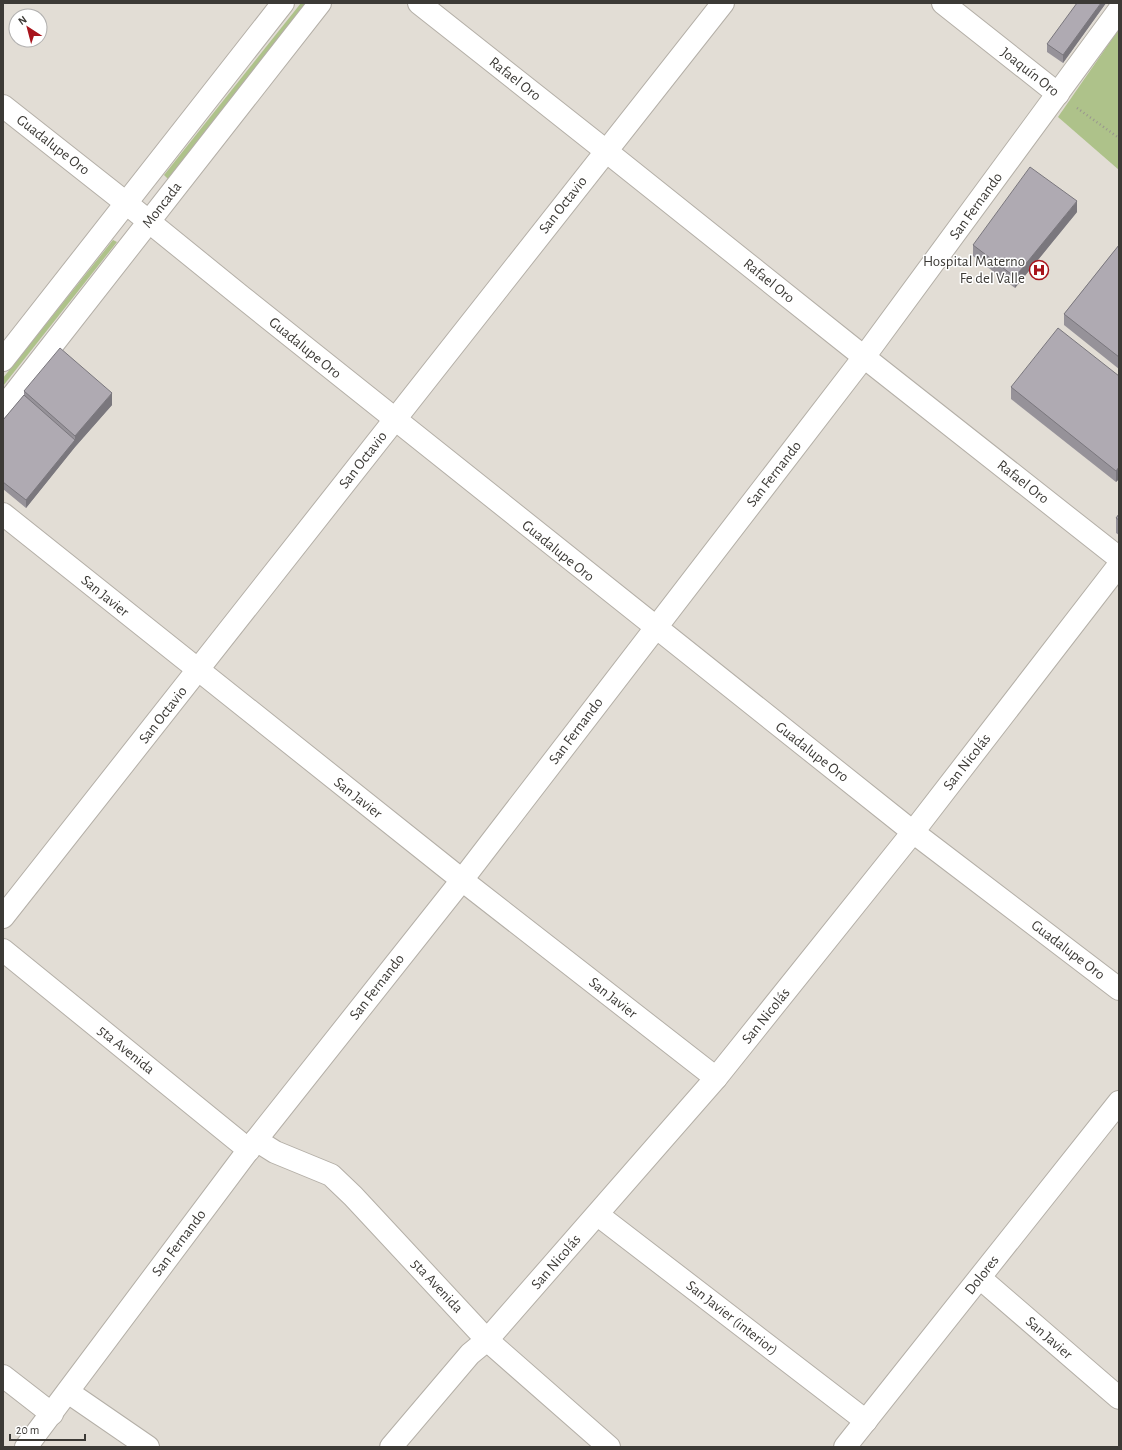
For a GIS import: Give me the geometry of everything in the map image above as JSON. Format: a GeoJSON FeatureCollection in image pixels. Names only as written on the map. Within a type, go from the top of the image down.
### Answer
{"type":"FeatureCollection","features":[{"type":"Feature","properties":{"kind":"street","name":"Moncada"},"geometry":{"type":"LineString","coordinates":[[3,360],[283,3]]}},
{"type":"Feature","properties":{"kind":"street","name":"Moncada"},"geometry":{"type":"LineString","coordinates":[[3,408],[320,3]]}},
{"type":"Feature","properties":{"kind":"street","name":"Rafael Oro"},"geometry":{"type":"LineString","coordinates":[[419,3],[1119,558]]}},
{"type":"Feature","properties":{"kind":"street","name":"San Octavio"},"geometry":{"type":"LineString","coordinates":[[3,917],[723,3]]}},
{"type":"Feature","properties":{"kind":"street","name":"Joaquín Oro"},"geometry":{"type":"LineString","coordinates":[[943,3],[1058,94]]}},
{"type":"Feature","properties":{"kind":"street","name":"San Fernando"},"geometry":{"type":"LineString","coordinates":[[26,1447],[252,1145],[462,880],[864,357],[1119,10]]}},
{"type":"Feature","properties":{"kind":"street","name":"Guadalupe Oro"},"geometry":{"type":"LineString","coordinates":[[3,106],[149,221],[655,628],[913,832],[1119,988]]}},
{"type":"Feature","properties":{"kind":"street","name":"San Javier"},"geometry":{"type":"LineString","coordinates":[[3,514],[462,880],[716,1078]]}},
{"type":"Feature","properties":{"kind":"street","name":"San Nicolás"},"geometry":{"type":"LineString","coordinates":[[391,1447],[470,1354],[487,1340],[598,1215],[716,1078],[913,832],[1119,565]]}},
{"type":"Feature","properties":{"kind":"street","name":"5ta Avenida"},"geometry":{"type":"LineString","coordinates":[[3,950],[252,1145],[275,1152],[331,1175],[353,1196],[487,1340],[609,1447]]}},
{"type":"Feature","properties":{"kind":"street","name":"Dolores"},"geometry":{"type":"LineString","coordinates":[[845,1447],[1119,1102]]}},
{"type":"Feature","properties":{"kind":"street","name":"San Javier (interior)"},"geometry":{"type":"LineString","coordinates":[[598,1215],[866,1421]]}},
{"type":"Feature","properties":{"kind":"street","name":"San Javier"},"geometry":{"type":"LineString","coordinates":[[980,1278],[1119,1398]]}},
{"type":"Feature","properties":{"kind":"street"},"geometry":{"type":"LineString","coordinates":[[3,1376],[52,1414]]}},
{"type":"Feature","properties":{"kind":"street"},"geometry":{"type":"LineString","coordinates":[[68,1392],[148,1447]]}},
{"type":"Feature","properties":{"kind":"path","name":"Joaquín Oro"},"geometry":{"type":"LineString","coordinates":[[1058,94],[1119,138]]}},
{"type":"Feature","properties":{"kind":"green space"},"geometry":{"type":"Polygon","coordinates":[[[301,3],[307,3],[168,179],[164,175],[301,3]]]}},
{"type":"Feature","properties":{"kind":"green space"},"geometry":{"type":"Polygon","coordinates":[[[1119,29],[1119,170],[1058,117],[1119,29]]]}},
{"type":"Feature","properties":{"kind":"green space"},"geometry":{"type":"Polygon","coordinates":[[[113,240],[117,242],[3,386],[3,378],[113,240]]]}},
{"type":"Feature","properties":{"kind":"building"},"geometry":{"type":"Polygon","coordinates":[[[1077,3],[1101,3],[1063,55],[1047,44],[1077,3]]]}},
{"type":"Feature","properties":{"kind":"building"},"geometry":{"type":"Polygon","coordinates":[[[1030,167],[1077,201],[1015,277],[973,245],[1030,167]]]}},
{"type":"Feature","properties":{"kind":"building"},"geometry":{"type":"Polygon","coordinates":[[[1119,245],[1119,357],[1064,314],[1119,245]]]}},
{"type":"Feature","properties":{"kind":"building"},"geometry":{"type":"Polygon","coordinates":[[[1058,328],[1119,376],[1119,467],[1116,471],[1011,387],[1058,328]]]}},
{"type":"Feature","properties":{"kind":"building"},"geometry":{"type":"Polygon","coordinates":[[[60,348],[112,393],[75,436],[24,391],[60,348]]]}},
{"type":"Feature","properties":{"kind":"building"},"geometry":{"type":"Polygon","coordinates":[[[24,395],[75,440],[26,500],[3,482],[3,420],[24,395]]]}},
{"type":"Feature","properties":{"kind":"place","name":"Hospital Materno Fe del Valle"},"geometry":{"type":"Point","coordinates":[1039,270]}}]}
